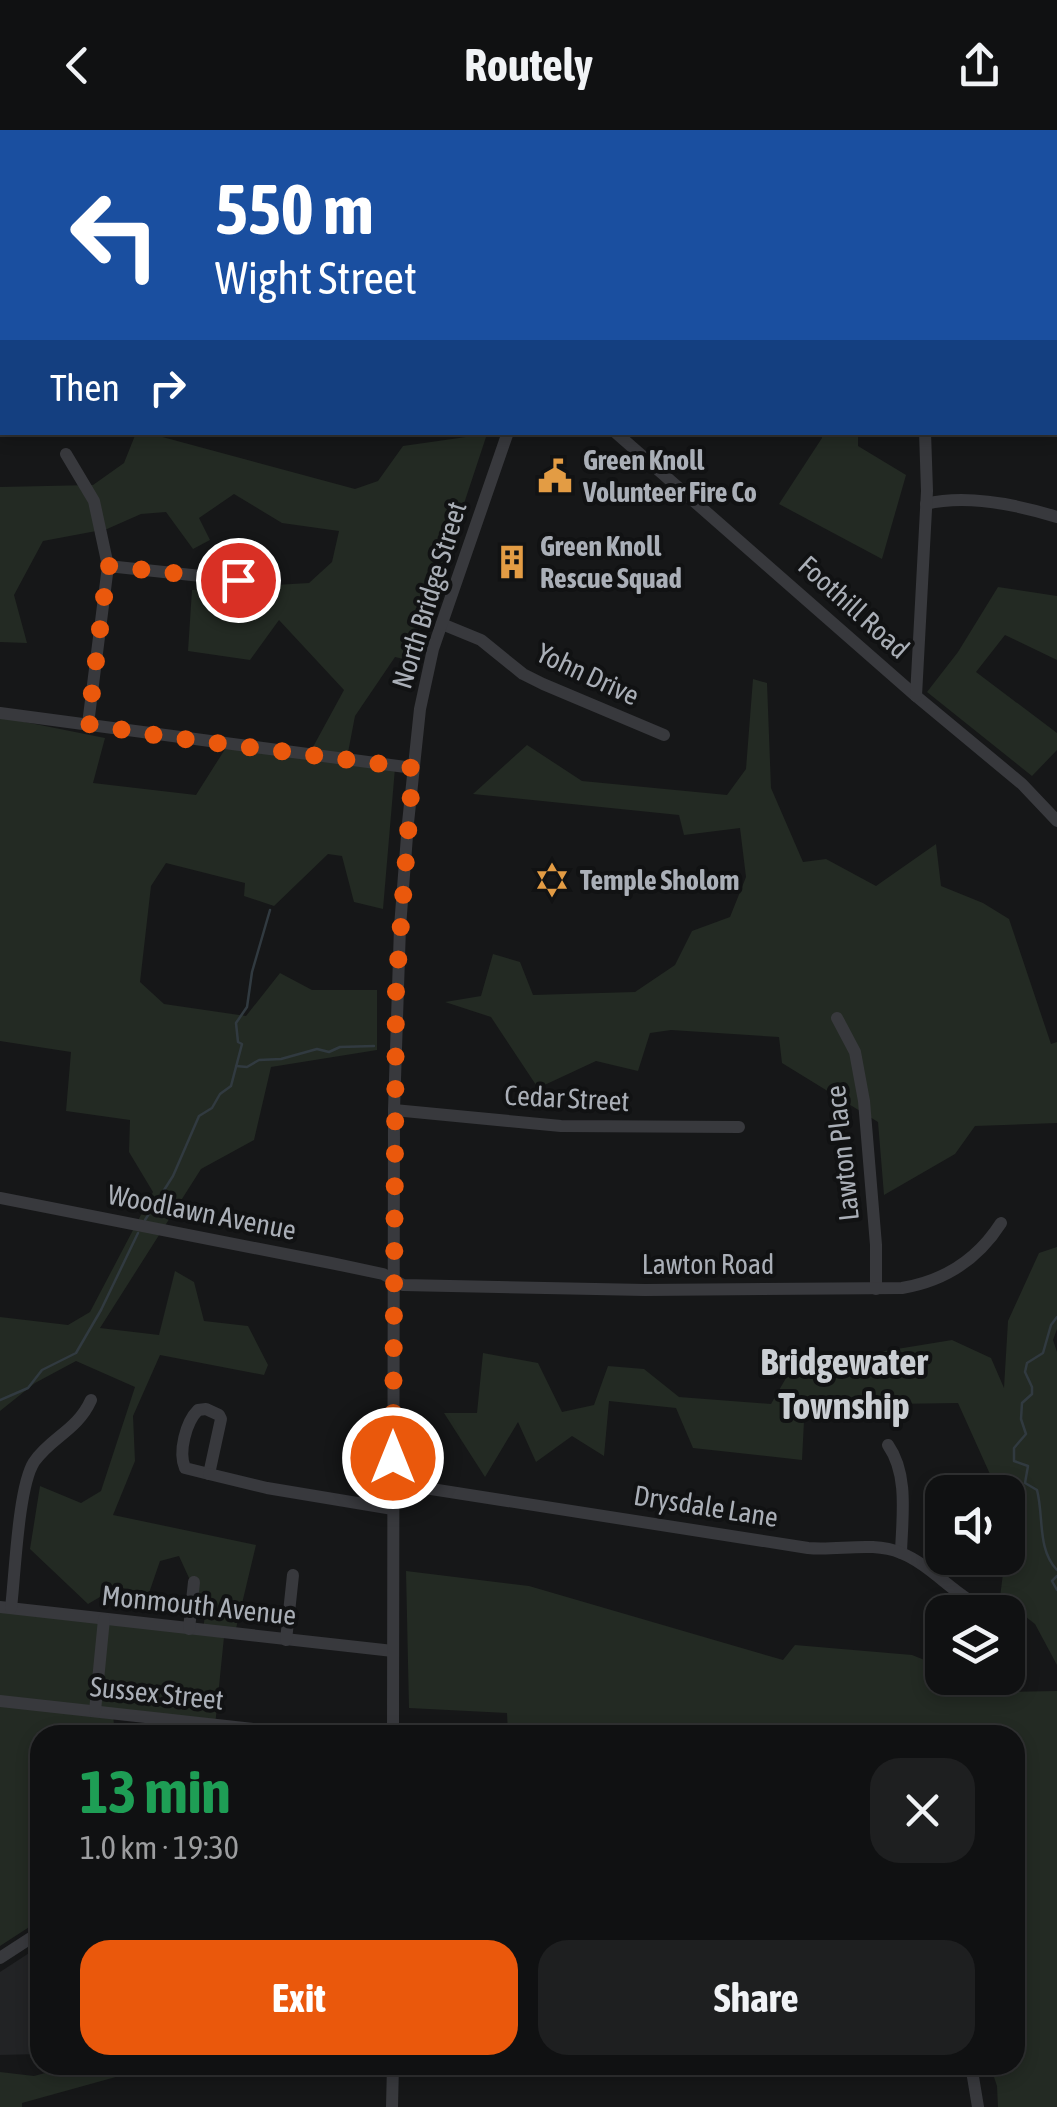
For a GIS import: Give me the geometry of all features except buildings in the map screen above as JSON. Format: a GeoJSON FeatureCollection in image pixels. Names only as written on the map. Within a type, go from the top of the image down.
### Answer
{"type":"FeatureCollection","features":[{"type":"Feature","properties":{"kind":"street","name":"North Bridge Street"},"geometry":{"type":"LineString","coordinates":[[392,1725],[394,1110],[400,927],[413,768],[426,678],[507,435]]}},
{"type":"Feature","properties":{"kind":"street","name":"Foothill Road"},"geometry":{"type":"LineString","coordinates":[[619,435],[1022,784],[1057,821]]}},
{"type":"Feature","properties":{"kind":"street"},"geometry":{"type":"LineString","coordinates":[[916,696],[926,435]]}},
{"type":"Feature","properties":{"kind":"street"},"geometry":{"type":"LineString","coordinates":[[66,454],[94,501],[108,566],[88,724]]}},
{"type":"Feature","properties":{"kind":"street"},"geometry":{"type":"LineString","coordinates":[[926,504],[975,502],[1032,509],[1057,517]]}},
{"type":"Feature","properties":{"kind":"street"},"geometry":{"type":"LineString","coordinates":[[108,566],[253,579]]}},
{"type":"Feature","properties":{"kind":"street","name":"Yohn Drive"},"geometry":{"type":"LineString","coordinates":[[442,624],[496,649],[530,678],[664,735]]}},
{"type":"Feature","properties":{"kind":"street"},"geometry":{"type":"LineString","coordinates":[[0,713],[413,768]]}},
{"type":"Feature","properties":{"kind":"street","name":"Lawton Place"},"geometry":{"type":"LineString","coordinates":[[837,1018],[855,1052],[864,1100],[876,1289]]}},
{"type":"Feature","properties":{"kind":"street","name":"Cedar Street"},"geometry":{"type":"LineString","coordinates":[[394,1110],[561,1126],[739,1127]]}},
{"type":"Feature","properties":{"kind":"street","name":"Woodlawn Avenue"},"geometry":{"type":"LineString","coordinates":[[0,1198],[331,1263],[392,1279]]}},
{"type":"Feature","properties":{"kind":"street","name":"Lawton Road"},"geometry":{"type":"LineString","coordinates":[[392,1279],[403,1285],[876,1289],[919,1285],[951,1273],[990,1240],[1001,1224]]}},
{"type":"Feature","properties":{"kind":"street"},"geometry":{"type":"LineString","coordinates":[[5,1607],[33,1464],[82,1419],[92,1400]]}},
{"type":"Feature","properties":{"kind":"street"},"geometry":{"type":"LineString","coordinates":[[209,1474],[221,1419],[214,1412],[198,1410],[190,1422],[182,1462],[189,1470],[267,1488],[393,1509]]}},
{"type":"Feature","properties":{"kind":"street"},"geometry":{"type":"LineString","coordinates":[[888,1445],[899,1472],[902,1496],[901,1552]]}},
{"type":"Feature","properties":{"kind":"street","name":"Drysdale Lane"},"geometry":{"type":"LineString","coordinates":[[393,1483],[808,1548],[835,1551],[873,1547],[901,1552],[968,1595]]}},
{"type":"Feature","properties":{"kind":"street"},"geometry":{"type":"LineString","coordinates":[[286,1640],[293,1575]]}},
{"type":"Feature","properties":{"kind":"street"},"geometry":{"type":"LineString","coordinates":[[189,1629],[194,1582]]}},
{"type":"Feature","properties":{"kind":"street","name":"Monmouth Avenue"},"geometry":{"type":"LineString","coordinates":[[5,1607],[393,1652]]}},
{"type":"Feature","properties":{"kind":"street"},"geometry":{"type":"LineString","coordinates":[[94,1711],[104,1619]]}},
{"type":"Feature","properties":{"kind":"street","name":"Sussex Street"},"geometry":{"type":"LineString","coordinates":[[0,1701],[219,1725]]}},
{"type":"Feature","properties":{"kind":"street"},"geometry":{"type":"LineString","coordinates":[[0,1958],[30,1938]]}},
{"type":"Feature","properties":{"kind":"street"},"geometry":{"type":"LineString","coordinates":[[392,2075],[392,2107]]}},
{"type":"Feature","properties":{"kind":"street"},"geometry":{"type":"LineString","coordinates":[[973,2075],[978,2107]]}},
{"type":"Feature","properties":{"kind":"shaded area"},"geometry":{"type":"Polygon","coordinates":[[[135,435],[155,435],[355,489],[378,481],[403,446],[487,435],[412,661],[395,657],[355,716],[346,763],[395,768],[383,909],[354,902],[342,856],[328,854],[274,906],[244,896],[245,883],[166,863],[151,886],[140,982],[164,1004],[246,1016],[280,973],[312,990],[377,990],[377,1050],[271,1067],[254,1140],[201,1169],[100,1328],[159,1335],[175,1271],[194,1282],[204,1321],[248,1326],[268,1365],[264,1375],[160,1355],[133,1416],[135,1461],[113,1515],[256,1545],[234,1637],[224,1637],[215,1725],[113,1715],[114,1725],[30,1725],[30,1926],[0,1946],[0,1610],[203,1633],[205,1613],[179,1556],[160,1561],[149,1593],[117,1587],[88,1604],[30,1549],[40,1486],[81,1503],[101,1491],[135,1387],[76,1361],[35,1383],[0,1411],[0,1317],[68,1325],[90,1312],[153,1192],[129,1152],[130,1120],[66,1111],[71,1052],[0,1041],[0,717],[105,738],[93,783],[196,795],[227,746],[307,758],[344,690],[279,620],[250,660],[188,651],[192,590],[309,583],[332,562],[339,531],[282,523],[234,494],[199,518],[210,540],[193,549],[166,512],[141,514],[107,529],[43,541],[14,595],[27,643],[0,642],[0,487],[93,485],[124,463],[135,435]]]}},
{"type":"Feature","properties":{"kind":"shaded area"},"geometry":{"type":"Polygon","coordinates":[[[821,435],[858,435],[858,446],[906,475],[882,559],[779,504],[821,435]]]}},
{"type":"Feature","properties":{"kind":"shaded area"},"geometry":{"type":"Polygon","coordinates":[[[998,587],[1057,596],[1057,660],[1005,635],[976,672],[1057,733],[1057,750],[1032,776],[927,692],[958,652],[998,587]]]}},
{"type":"Feature","properties":{"kind":"shaded area"},"geometry":{"type":"Polygon","coordinates":[[[753,679],[767,683],[771,788],[803,862],[826,859],[876,886],[936,844],[941,886],[983,903],[1009,919],[1051,1044],[1057,1042],[1057,1123],[975,1126],[955,1154],[884,1195],[878,1122],[782,1063],[779,1037],[671,1030],[650,1033],[638,1071],[596,1061],[538,1088],[491,1017],[445,1002],[481,996],[493,954],[520,962],[533,995],[635,992],[675,965],[692,931],[730,917],[746,877],[740,828],[684,835],[679,815],[473,794],[527,745],[582,781],[727,795],[746,769],[753,679]]]}},
{"type":"Feature","properties":{"kind":"shaded area"},"geometry":{"type":"Polygon","coordinates":[[[1057,1247],[1057,1329],[1053,1340],[1057,1352],[1057,1665],[1035,1624],[1025,1616],[1025,1595],[1000,1595],[1003,1575],[1025,1575],[1025,1475],[990,1475],[958,1403],[825,1405],[804,1421],[802,1460],[693,1448],[676,1408],[609,1401],[604,1456],[572,1436],[536,1462],[518,1422],[485,1477],[444,1413],[477,1413],[483,1353],[538,1363],[562,1412],[594,1405],[608,1366],[644,1369],[679,1397],[771,1404],[793,1366],[952,1340],[991,1358],[1004,1388],[1008,1321],[1039,1253],[1057,1247]]]}},
{"type":"Feature","properties":{"kind":"shaded area"},"geometry":{"type":"Polygon","coordinates":[[[406,1571],[529,1586],[783,1660],[795,1645],[912,1655],[925,1660],[925,1695],[1025,1695],[1025,1692],[1057,1691],[1057,2107],[998,2107],[993,2075],[1025,2075],[1025,1725],[508,1725],[507,1713],[409,1708],[406,1571]]]}},
{"type":"Feature","properties":{"kind":"shaded area"},"geometry":{"type":"Polygon","coordinates":[[[30,1952],[30,2054],[0,2055],[0,1972],[30,1952]]]}},
{"type":"Feature","properties":{"kind":"shaded area"},"geometry":{"type":"Polygon","coordinates":[[[0,2072],[34,2076],[123,2075],[22,2103],[22,2107],[0,2107],[0,2072]]]}},
{"type":"Feature","properties":{"kind":"waterway"},"geometry":{"type":"LineString","coordinates":[[145,1220],[173,1176],[199,1116],[212,1108],[220,1094],[231,1086],[242,1044],[238,1042],[236,1023],[247,1007],[252,972],[270,910]]}},
{"type":"Feature","properties":{"kind":"waterway"},"geometry":{"type":"LineString","coordinates":[[236,1066],[247,1067],[259,1060],[281,1059],[317,1049],[329,1052],[340,1047],[374,1046]]}},
{"type":"Feature","properties":{"kind":"waterway"},"geometry":{"type":"LineString","coordinates":[[0,1400],[28,1388],[42,1370],[76,1353],[138,1233]]}},
{"type":"Feature","properties":{"kind":"waterway"},"geometry":{"type":"LineString","coordinates":[[1057,1317],[1043,1353],[1027,1363],[1025,1372],[1032,1394],[1022,1403],[1021,1419],[1026,1434],[1014,1448],[1014,1461],[1028,1466],[1025,1483],[1037,1490],[1046,1552],[1057,1570]]}},
{"type":"Feature","properties":{"kind":"waterway"},"geometry":{"type":"LineString","coordinates":[[1057,1576],[1052,1581],[1057,1590]]}},
{"type":"Feature","properties":{"kind":"place","name":"Green Knoll Volunteer Fire Co"},"geometry":{"type":"Point","coordinates":[555,476]}},
{"type":"Feature","properties":{"kind":"place","name":"Green Knoll Rescue Squad"},"geometry":{"type":"Point","coordinates":[512,562]}},
{"type":"Feature","properties":{"kind":"place","name":"Temple Sholom"},"geometry":{"type":"Point","coordinates":[552,880]}},
{"type":"Feature","properties":{"kind":"district","name":"Bridgewater Township"},"geometry":{"type":"Point","coordinates":[844,1383]}},
{"type":"Feature","properties":{"kind":"route"},"geometry":{"type":"LineString","coordinates":[[238,580],[108,566],[88,724],[413,768],[396,989],[393,1458]]}}]}
